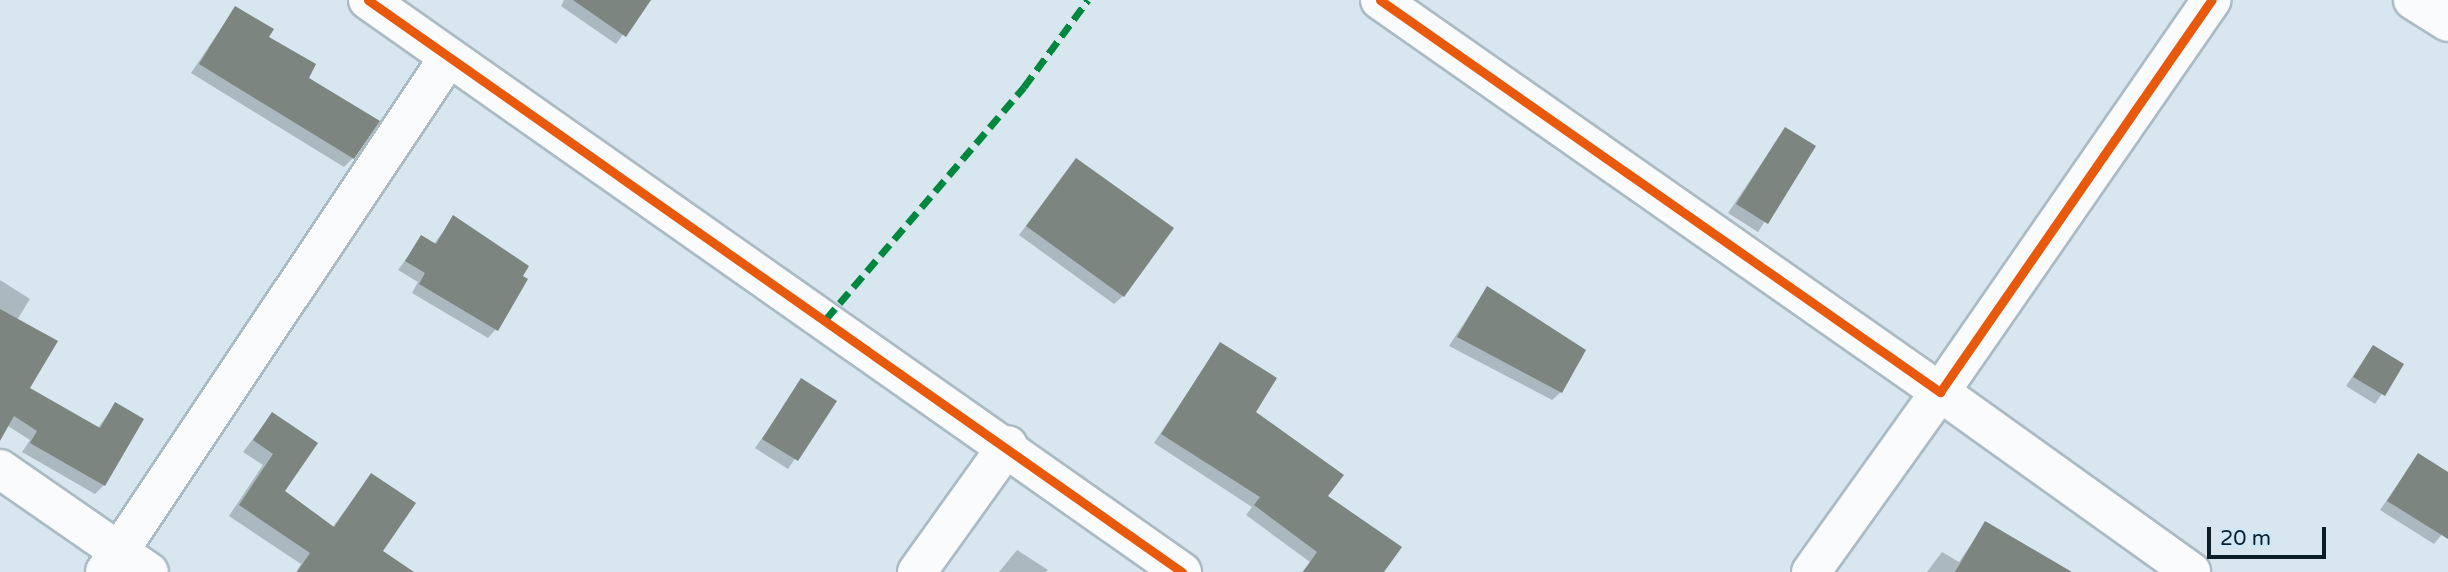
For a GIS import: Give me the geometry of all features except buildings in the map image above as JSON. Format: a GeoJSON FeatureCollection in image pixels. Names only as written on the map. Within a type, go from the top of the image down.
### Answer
{"type":"FeatureCollection","features":[{"type":"Feature","properties":{"kind":"street"},"geometry":{"type":"LineString","coordinates":[[368,0],[1007,445],[1182,572]]}},
{"type":"Feature","properties":{"kind":"street"},"geometry":{"type":"LineString","coordinates":[[1380,0],[1940,392],[2191,572]]}},
{"type":"Feature","properties":{"kind":"street"},"geometry":{"type":"LineString","coordinates":[[1811,572],[1940,392],[2211,0]]}},
{"type":"Feature","properties":{"kind":"street"},"geometry":{"type":"LineString","coordinates":[[2413,0],[2448,22]]}},
{"type":"Feature","properties":{"kind":"street"},"geometry":{"type":"LineString","coordinates":[[0,469],[124,565],[449,57]]}},
{"type":"Feature","properties":{"kind":"street"},"geometry":{"type":"LineString","coordinates":[[917,572],[1007,445]]}},
{"type":"Feature","properties":{"kind":"marked path"},"geometry":{"type":"LineString","coordinates":[[826,319],[1024,87],[1088,0]]}},
{"type":"Feature","properties":{"kind":"cycle path"},"geometry":{"type":"LineString","coordinates":[[368,0],[1182,572]]}},
{"type":"Feature","properties":{"kind":"cycle path"},"geometry":{"type":"LineString","coordinates":[[1380,0],[1940,392],[2211,0]]}}]}
